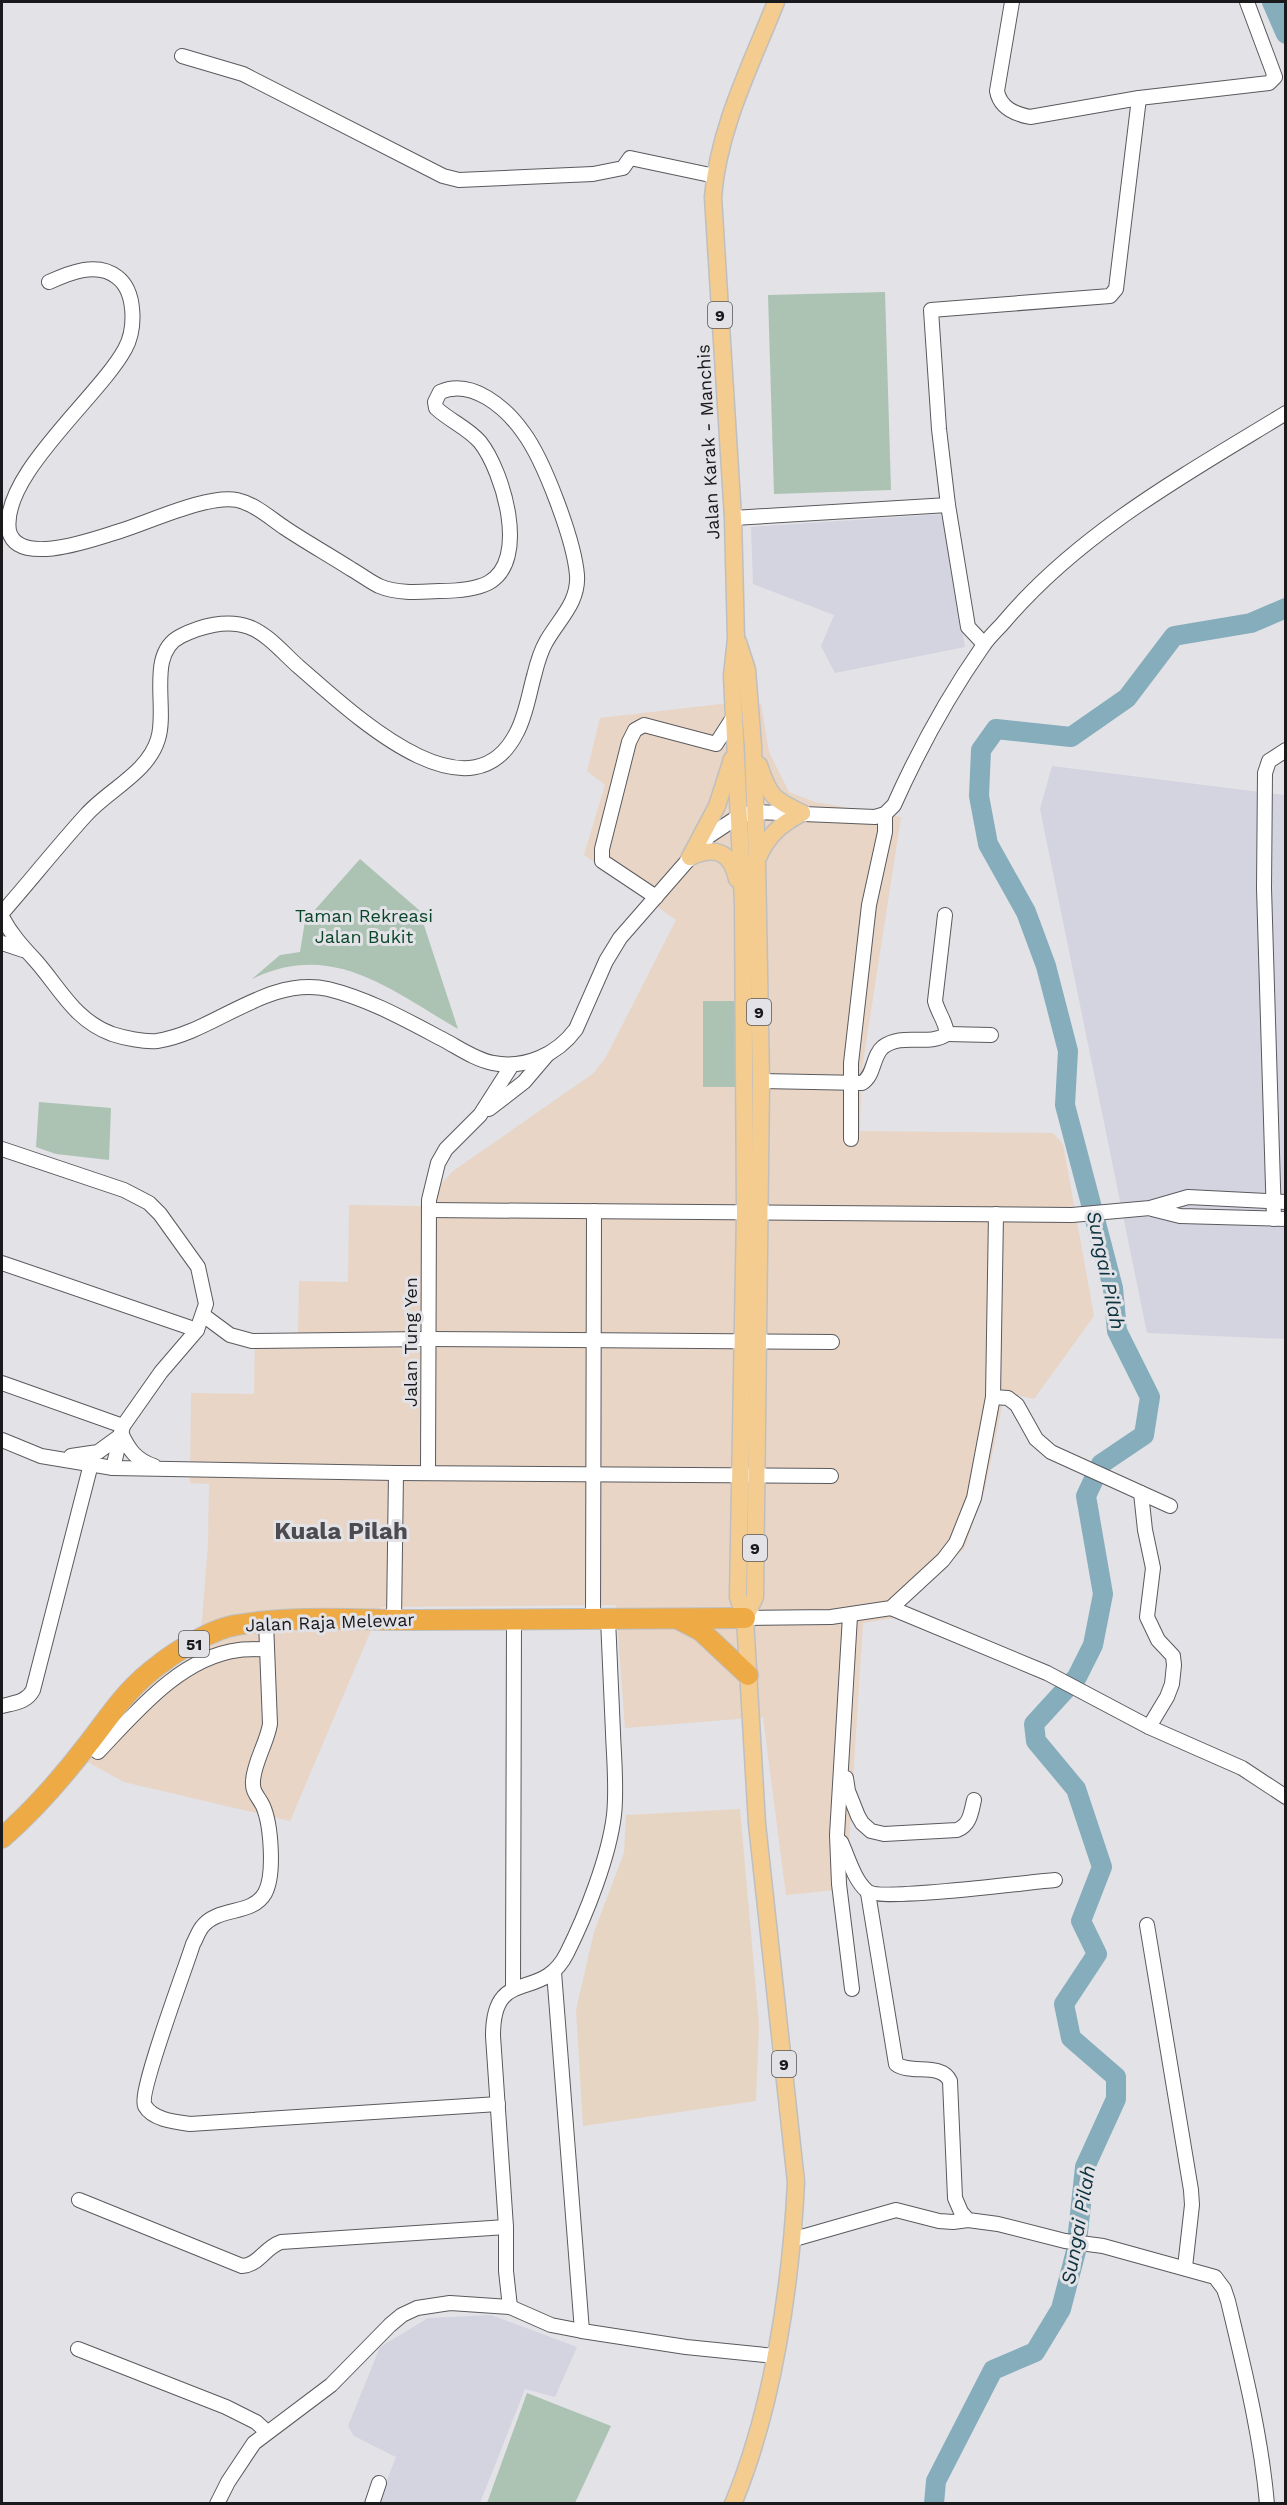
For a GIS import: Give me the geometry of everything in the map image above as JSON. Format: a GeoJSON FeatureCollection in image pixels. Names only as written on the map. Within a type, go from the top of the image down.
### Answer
{"type":"FeatureCollection","features":[{"type":"Feature","properties":{"kind":"highway","name":"Jalan Raja Melewar"},"geometry":{"type":"LineString","coordinates":[[2,1838],[41,1801],[120,1699],[162,1663],[206,1637],[234,1625],[266,1622],[394,1620],[745,1618]]}},
{"type":"Feature","properties":{"kind":"highway"},"geometry":{"type":"LineString","coordinates":[[677,1619],[701,1631],[747,1675]]}},
{"type":"Feature","properties":{"kind":"main road","name":"Jalan Karak - Manchis"},"geometry":{"type":"LineString","coordinates":[[736,639],[733,518],[714,220],[715,176],[731,114],[776,2]]}},
{"type":"Feature","properties":{"kind":"main road","name":"9"},"geometry":{"type":"LineString","coordinates":[[733,2504],[753,2451],[775,2356],[795,2203],[795,2161],[757,1824],[745,1618],[738,1597],[748,1476],[752,1213],[743,903],[732,675],[736,639]]}},
{"type":"Feature","properties":{"kind":"main road","name":"9"},"geometry":{"type":"LineString","coordinates":[[736,639],[747,670],[753,746],[757,860],[761,1081],[752,1213]]}},
{"type":"Feature","properties":{"kind":"main road"},"geometry":{"type":"LineString","coordinates":[[690,857],[717,806],[729,773],[735,743]]}},
{"type":"Feature","properties":{"kind":"main road"},"geometry":{"type":"LineString","coordinates":[[753,746],[767,789],[777,800],[802,813]]}},
{"type":"Feature","properties":{"kind":"main road"},"geometry":{"type":"LineString","coordinates":[[757,860],[772,833],[783,823],[802,813]]}},
{"type":"Feature","properties":{"kind":"main road"},"geometry":{"type":"LineString","coordinates":[[690,857],[711,850],[720,852],[728,858],[735,869],[743,903]]}},
{"type":"Feature","properties":{"kind":"street"},"geometry":{"type":"LineString","coordinates":[[1012,2],[997,91],[998,99],[1003,106],[1030,117],[1139,98],[1269,83],[1275,77],[1247,2]]}},
{"type":"Feature","properties":{"kind":"street"},"geometry":{"type":"LineString","coordinates":[[182,56],[243,74],[443,176],[459,180],[593,174],[623,168],[630,158],[715,176]]}},
{"type":"Feature","properties":{"kind":"street"},"geometry":{"type":"LineString","coordinates":[[984,644],[968,627],[948,505],[939,429],[931,310],[1110,296],[1116,289],[1139,98]]}},
{"type":"Feature","properties":{"kind":"street"},"geometry":{"type":"LineString","coordinates":[[48,282],[84,270],[102,270],[112,273],[121,280],[128,291],[132,321],[131,334],[126,348],[108,374],[27,469],[14,493],[8,528],[11,537],[18,543],[29,549],[58,548],[107,535],[183,509],[216,501],[235,500],[257,509],[380,586],[408,592],[453,590],[487,583],[500,574],[508,559],[508,518],[498,473],[489,455],[478,440],[436,408],[435,402],[440,392],[458,388],[488,398],[524,432],[538,457],[572,544],[577,578],[572,602],[542,651],[517,732],[500,754],[487,764],[470,768],[451,768],[419,757],[361,719],[258,631],[234,623],[201,628],[178,637],[168,645],[160,664],[161,718],[154,752],[146,763],[88,813],[3,913],[12,934],[78,1014],[111,1034],[155,1041],[184,1032],[278,992],[307,987],[351,995],[492,1063],[512,1065],[536,1060],[569,1039],[576,1029],[613,948],[709,836],[739,816],[755,812],[875,817],[885,814],[894,805],[929,730],[984,644],[1040,582],[1089,540],[1149,498],[1286,413]]}},
{"type":"Feature","properties":{"kind":"street"},"geometry":{"type":"LineString","coordinates":[[733,518],[948,505]]}},
{"type":"Feature","properties":{"kind":"street"},"geometry":{"type":"LineString","coordinates":[[656,897],[602,861],[604,839],[629,742],[635,730],[644,725],[716,744],[734,716]]}},
{"type":"Feature","properties":{"kind":"street"},"geometry":{"type":"LineString","coordinates":[[1150,1208],[1180,1216],[1280,1219],[1264,888],[1265,773],[1269,761],[1286,750]]}},
{"type":"Feature","properties":{"kind":"street"},"geometry":{"type":"LineString","coordinates":[[851,1139],[851,1063],[869,904],[885,832],[885,814]]}},
{"type":"Feature","properties":{"kind":"street"},"geometry":{"type":"LineString","coordinates":[[945,915],[935,1001],[938,1013],[946,1025],[946,1035]]}},
{"type":"Feature","properties":{"kind":"street"},"geometry":{"type":"LineString","coordinates":[[2,943],[27,953]]}},
{"type":"Feature","properties":{"kind":"street"},"geometry":{"type":"LineString","coordinates":[[761,1081],[862,1083],[868,1080],[878,1053],[884,1046],[906,1038],[938,1041],[946,1035],[991,1035]]}},
{"type":"Feature","properties":{"kind":"street"},"geometry":{"type":"LineString","coordinates":[[480,1115],[524,1082],[548,1053]]}},
{"type":"Feature","properties":{"kind":"street"},"geometry":{"type":"LineString","coordinates":[[480,1115],[512,1065]]}},
{"type":"Feature","properties":{"kind":"street","name":"Jalan Tung Yen"},"geometry":{"type":"LineString","coordinates":[[428,1473],[429,1210],[433,1177],[446,1149],[480,1115]]}},
{"type":"Feature","properties":{"kind":"street"},"geometry":{"type":"LineString","coordinates":[[2,1149],[124,1190],[149,1203],[160,1214],[198,1267],[206,1304],[197,1330],[161,1372],[121,1432],[105,1449],[85,1455],[33,1453]]}},
{"type":"Feature","properties":{"kind":"street"},"geometry":{"type":"LineString","coordinates":[[429,1210],[1072,1215],[1150,1208],[1188,1197],[1280,1202]]}},
{"type":"Feature","properties":{"kind":"street"},"geometry":{"type":"LineString","coordinates":[[510,2307],[493,2036],[494,2010],[498,2001],[513,1989],[544,1979],[554,1972],[566,1954],[578,1929],[601,1866],[614,1817],[615,1797],[600,1619],[593,1474],[594,1211]]}},
{"type":"Feature","properties":{"kind":"street"},"geometry":{"type":"LineString","coordinates":[[745,1618],[850,1616],[891,1608],[943,1560],[956,1543],[974,1498],[993,1397],[996,1214]]}},
{"type":"Feature","properties":{"kind":"street"},"geometry":{"type":"LineString","coordinates":[[2,1263],[197,1330]]}},
{"type":"Feature","properties":{"kind":"street"},"geometry":{"type":"LineString","coordinates":[[203,1316],[230,1335],[252,1341],[428,1339],[832,1342]]}},
{"type":"Feature","properties":{"kind":"street"},"geometry":{"type":"LineString","coordinates":[[2,1383],[121,1432],[131,1452],[144,1462],[177,1470]]}},
{"type":"Feature","properties":{"kind":"street"},"geometry":{"type":"LineString","coordinates":[[993,1397],[1008,1398],[1017,1405],[1036,1439],[1050,1452],[1090,1472],[1170,1506]]}},
{"type":"Feature","properties":{"kind":"street"},"geometry":{"type":"LineString","coordinates":[[113,1468],[121,1432]]}},
{"type":"Feature","properties":{"kind":"street"},"geometry":{"type":"LineString","coordinates":[[2,1441],[33,1453],[113,1468],[396,1473],[831,1476]]}},
{"type":"Feature","properties":{"kind":"street"},"geometry":{"type":"LineString","coordinates":[[2,1706],[20,1702],[30,1696],[33,1690],[91,1464]]}},
{"type":"Feature","properties":{"kind":"street"},"geometry":{"type":"LineString","coordinates":[[394,1620],[396,1473]]}},
{"type":"Feature","properties":{"kind":"street"},"geometry":{"type":"LineString","coordinates":[[1142,1493],[1145,1530],[1153,1568],[1147,1617],[1158,1640],[1173,1656],[1174,1665],[1172,1684],[1167,1697],[1149,1727]]}},
{"type":"Feature","properties":{"kind":"street"},"geometry":{"type":"LineString","coordinates":[[891,1608],[1047,1673],[1149,1727],[1242,1768],[1286,1797]]}},
{"type":"Feature","properties":{"kind":"street"},"geometry":{"type":"LineString","coordinates":[[850,1616],[837,1835],[839,1884],[852,1989]]}},
{"type":"Feature","properties":{"kind":"street"},"geometry":{"type":"LineString","coordinates":[[513,1989],[514,1619]]}},
{"type":"Feature","properties":{"kind":"street"},"geometry":{"type":"LineString","coordinates":[[266,1622],[270,1724],[267,1739],[254,1772],[253,1791],[264,1808],[272,1862],[271,1879],[265,1893],[255,1904],[224,1912],[202,1927],[193,1944],[152,2064],[143,2103],[149,2113],[171,2121],[190,2124],[498,2104]]}},
{"type":"Feature","properties":{"kind":"street"},"geometry":{"type":"LineString","coordinates":[[88,1743],[98,1752],[146,1702],[178,1677],[211,1658],[237,1650],[267,1648]]}},
{"type":"Feature","properties":{"kind":"street"},"geometry":{"type":"LineString","coordinates":[[843,1755],[848,1791],[858,1816],[867,1828],[876,1833],[957,1830],[965,1827],[968,1822],[974,1800]]}},
{"type":"Feature","properties":{"kind":"street"},"geometry":{"type":"LineString","coordinates":[[837,1835],[854,1872],[868,1893],[896,2064],[905,2068],[940,2071],[948,2076],[950,2081],[955,2198],[961,2212],[968,2220]]}},
{"type":"Feature","properties":{"kind":"street"},"geometry":{"type":"LineString","coordinates":[[868,1893],[932,1893],[1055,1880]]}},
{"type":"Feature","properties":{"kind":"street"},"geometry":{"type":"LineString","coordinates":[[1147,1925],[1191,2190],[1192,2205],[1185,2267]]}},
{"type":"Feature","properties":{"kind":"street"},"geometry":{"type":"LineString","coordinates":[[554,1972],[582,2331]]}},
{"type":"Feature","properties":{"kind":"street"},"geometry":{"type":"LineString","coordinates":[[79,2200],[242,2266],[255,2262],[271,2245],[281,2242],[506,2227]]}},
{"type":"Feature","properties":{"kind":"street"},"geometry":{"type":"LineString","coordinates":[[791,2240],[896,2210],[939,2221],[968,2220],[998,2224],[1065,2241],[1103,2246],[1215,2277],[1224,2289],[1246,2376],[1260,2449],[1267,2504]]}},
{"type":"Feature","properties":{"kind":"street"},"geometry":{"type":"LineString","coordinates":[[217,2504],[246,2454],[267,2432],[331,2385],[390,2325],[402,2315],[417,2308],[450,2303],[510,2307],[551,2325],[582,2331],[686,2347],[775,2356]]}},
{"type":"Feature","properties":{"kind":"street"},"geometry":{"type":"LineString","coordinates":[[78,2349],[226,2408],[256,2422],[267,2432]]}},
{"type":"Feature","properties":{"kind":"street"},"geometry":{"type":"LineString","coordinates":[[372,2504],[379,2483]]}},
{"type":"Feature","properties":{"kind":"shaded area"},"geometry":{"type":"Polygon","coordinates":[[[944,514],[965,647],[835,673],[821,646],[834,615],[753,584],[751,527],[944,514]]]}},
{"type":"Feature","properties":{"kind":"shaded area"},"geometry":{"type":"Polygon","coordinates":[[[721,704],[761,704],[769,752],[789,792],[815,802],[901,817],[862,1069],[860,1131],[1053,1133],[1063,1144],[1094,1316],[1034,1399],[1005,1392],[985,1489],[964,1549],[909,1600],[894,1618],[863,1623],[846,1889],[786,1895],[763,1717],[625,1728],[616,1605],[381,1607],[290,1821],[124,1782],[86,1761],[125,1711],[153,1683],[196,1653],[202,1620],[208,1545],[209,1484],[190,1483],[191,1393],[254,1394],[255,1335],[298,1335],[299,1281],[348,1282],[349,1205],[420,1206],[453,1171],[594,1073],[606,1057],[676,920],[584,855],[605,785],[587,771],[600,718],[721,704]]]}},
{"type":"Feature","properties":{"kind":"shaded area"},"geometry":{"type":"Polygon","coordinates":[[[1052,766],[1285,795],[1285,1339],[1147,1333],[1040,809],[1052,766]]]}},
{"type":"Feature","properties":{"kind":"shaded area"},"geometry":{"type":"Polygon","coordinates":[[[740,1809],[759,2024],[756,2101],[583,2126],[576,2010],[594,1932],[624,1853],[626,1815],[740,1809]]]}},
{"type":"Feature","properties":{"kind":"shaded area"},"geometry":{"type":"Polygon","coordinates":[[[491,2315],[577,2347],[555,2397],[525,2389],[480,2503],[378,2503],[396,2457],[354,2436],[348,2426],[380,2347],[428,2318],[491,2315]]]}},
{"type":"Feature","properties":{"kind":"green space"},"geometry":{"type":"Polygon","coordinates":[[[885,292],[891,490],[774,494],[768,295],[885,292]]]}},
{"type":"Feature","properties":{"kind":"green space","name":"Taman Rekreasi Jalan Bukit"},"geometry":{"type":"Polygon","coordinates":[[[360,859],[419,910],[458,1029],[384,986],[335,967],[309,965],[281,968],[252,979],[280,955],[300,952],[305,921],[360,859]]]}},
{"type":"Feature","properties":{"kind":"green space"},"geometry":{"type":"Polygon","coordinates":[[[703,1001],[736,1001],[736,1087],[703,1087],[703,1001]]]}},
{"type":"Feature","properties":{"kind":"green space"},"geometry":{"type":"Polygon","coordinates":[[[39,1102],[111,1108],[109,1160],[56,1154],[36,1147],[39,1102]]]}},
{"type":"Feature","properties":{"kind":"green space"},"geometry":{"type":"Polygon","coordinates":[[[527,2393],[611,2426],[575,2503],[487,2503],[527,2393]]]}},
{"type":"Feature","properties":{"kind":"waterway","name":"Sungai Pilah"},"geometry":{"type":"LineString","coordinates":[[1272,2],[1286,34]]}},
{"type":"Feature","properties":{"kind":"waterway","name":"Sungai Pilah"},"geometry":{"type":"LineString","coordinates":[[934,2504],[936,2481],[993,2370],[1035,2352],[1061,2309],[1076,2251],[1085,2167],[1116,2099],[1116,2077],[1071,2038],[1064,2004],[1097,1954],[1081,1921],[1102,1867],[1076,1789],[1036,1741],[1034,1724],[1077,1677],[1093,1645],[1103,1594],[1086,1496],[1101,1464],[1144,1435],[1150,1397],[1117,1331],[1113,1288],[1065,1105],[1068,1051],[1046,966],[1026,912],[988,844],[979,796],[981,750],[996,729],[1071,737],[1127,698],[1174,636],[1251,623],[1286,608]]}},
{"type":"Feature","properties":{"kind":"district","name":"Kuala Pilah"},"geometry":{"type":"Point","coordinates":[341,1531]}}]}
